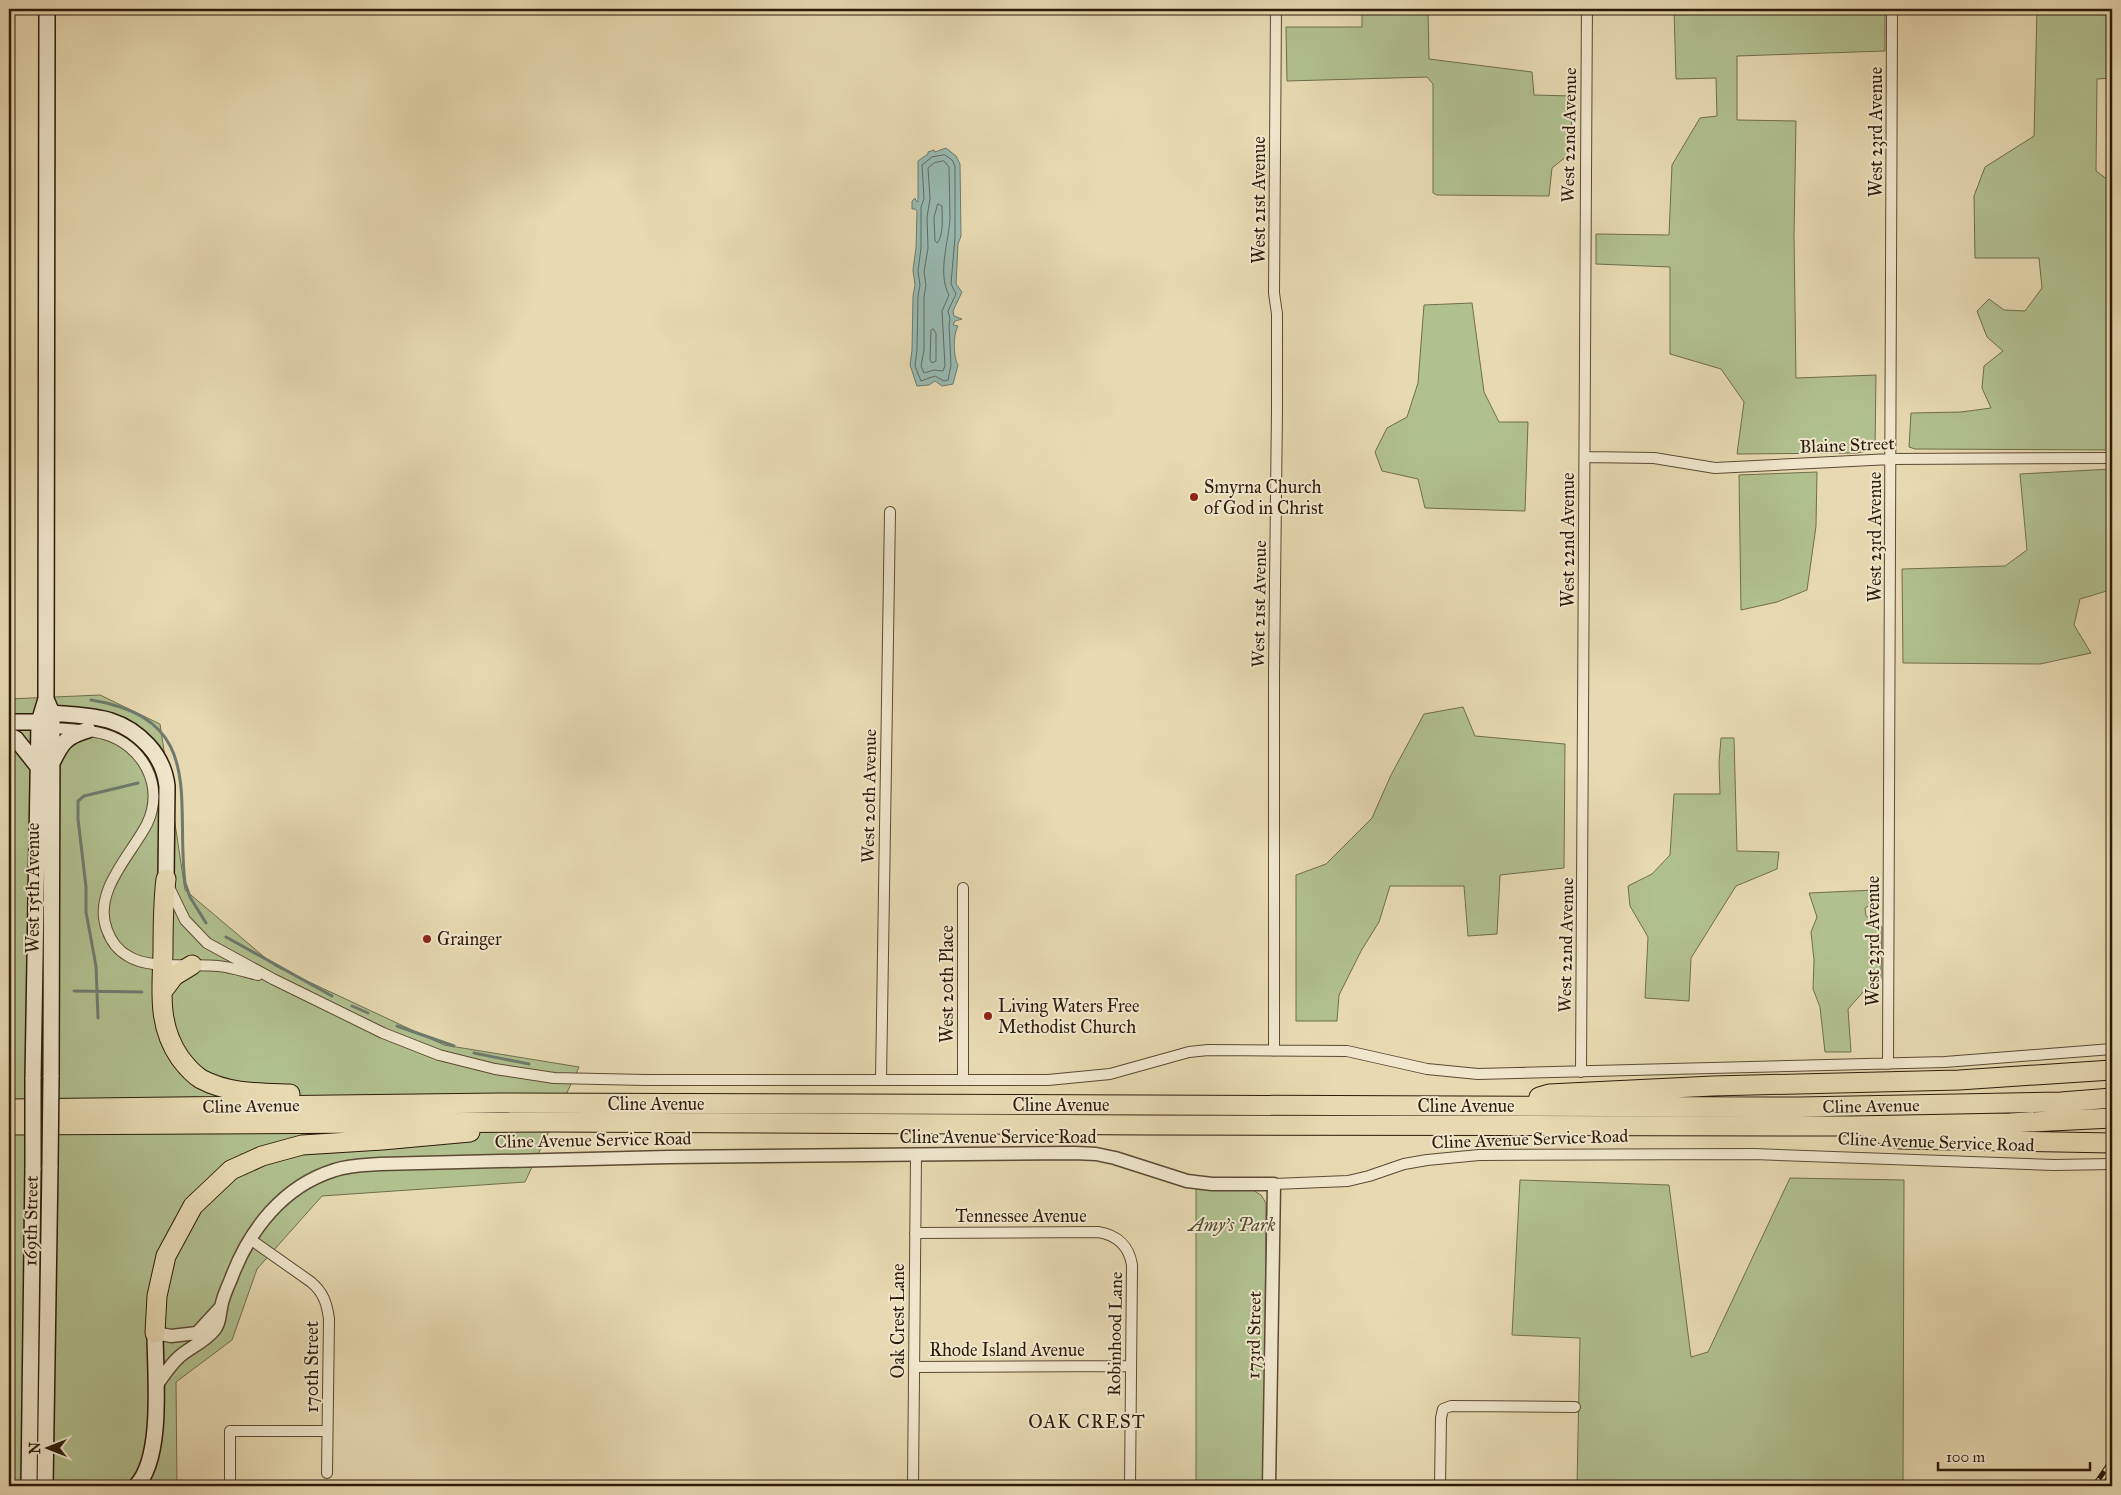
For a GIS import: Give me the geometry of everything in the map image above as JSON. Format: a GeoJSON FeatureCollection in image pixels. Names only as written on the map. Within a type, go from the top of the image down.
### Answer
{"type":"FeatureCollection","features":[{"type":"Feature","properties":{"kind":"highway"},"geometry":{"type":"LineString","coordinates":[[166,880],[162,992],[163,1018],[170,1043],[186,1066],[199,1078],[216,1086],[246,1092],[499,1104]]}},
{"type":"Feature","properties":{"kind":"highway"},"geometry":{"type":"LineString","coordinates":[[162,992],[174,976],[192,965]]}},
{"type":"Feature","properties":{"kind":"highway"},"geometry":{"type":"LineString","coordinates":[[1504,1106],[1549,1094],[1713,1086],[1959,1080],[2112,1070]]}},
{"type":"Feature","properties":{"kind":"highway","name":"Cline Avenue"},"geometry":{"type":"LineString","coordinates":[[9,1109],[499,1104],[1820,1106],[2060,1102],[2112,1098]]}},
{"type":"Feature","properties":{"kind":"highway","name":"Cline Avenue"},"geometry":{"type":"LineString","coordinates":[[9,1125],[550,1122],[1852,1126],[2010,1123],[2112,1118]]}},
{"type":"Feature","properties":{"kind":"highway"},"geometry":{"type":"LineString","coordinates":[[155,1333],[156,1296],[166,1256],[193,1206],[231,1170],[262,1156],[302,1145],[450,1135],[550,1122]]}},
{"type":"Feature","properties":{"kind":"highway"},"geometry":{"type":"LineString","coordinates":[[1852,1126],[1899,1138],[2112,1143]]}},
{"type":"Feature","properties":{"kind":"main road","name":"West 15th Avenue"},"geometry":{"type":"LineString","coordinates":[[34,1079],[47,716],[47,9]]}},
{"type":"Feature","properties":{"kind":"main road"},"geometry":{"type":"LineString","coordinates":[[9,722],[47,716]]}},
{"type":"Feature","properties":{"kind":"main road","name":"Cline Avenue"},"geometry":{"type":"LineString","coordinates":[[47,716],[120,723],[139,736],[158,757],[165,775],[166,786],[166,880]]}},
{"type":"Feature","properties":{"kind":"main road"},"geometry":{"type":"LineString","coordinates":[[9,735],[45,765],[66,739],[88,730]]}},
{"type":"Feature","properties":{"kind":"main road","name":"West 15th Avenue"},"geometry":{"type":"LineString","coordinates":[[45,765],[51,1077]]}},
{"type":"Feature","properties":{"kind":"main road","name":"169th Street"},"geometry":{"type":"LineString","coordinates":[[46,1486],[51,1077]]}},
{"type":"Feature","properties":{"kind":"main road","name":"169th Street"},"geometry":{"type":"LineString","coordinates":[[28,1486],[34,1079]]}},
{"type":"Feature","properties":{"kind":"main road"},"geometry":{"type":"LineString","coordinates":[[136,1486],[147,1471],[155,1441],[155,1333]]}},
{"type":"Feature","properties":{"kind":"main road"},"geometry":{"type":"LineString","coordinates":[[18,1486],[29,1465]]}},
{"type":"Feature","properties":{"kind":"street","name":"West 21st Avenue"},"geometry":{"type":"LineString","coordinates":[[1274,1050],[1274,672],[1277,409],[1274,293],[1276,9]]}},
{"type":"Feature","properties":{"kind":"street","name":"West 22nd Avenue"},"geometry":{"type":"LineString","coordinates":[[1581,1072],[1585,458],[1584,227],[1587,9]]}},
{"type":"Feature","properties":{"kind":"street","name":"West 23rd Avenue"},"geometry":{"type":"LineString","coordinates":[[1888,1064],[1892,9]]}},
{"type":"Feature","properties":{"kind":"street","name":"Blaine Street"},"geometry":{"type":"LineString","coordinates":[[1585,458],[1654,458],[1715,468],[1891,459],[2112,458]]}},
{"type":"Feature","properties":{"kind":"street","name":"West 20th Avenue"},"geometry":{"type":"LineString","coordinates":[[881,1080],[890,512]]}},
{"type":"Feature","properties":{"kind":"street","name":"Cline Avenue"},"geometry":{"type":"LineString","coordinates":[[47,716],[119,740],[135,752],[149,770],[154,789],[152,806],[147,822],[104,899],[104,914],[110,938],[127,956],[140,961],[163,964],[220,966],[273,979]]}},
{"type":"Feature","properties":{"kind":"street","name":"Cline Avenue"},"geometry":{"type":"LineString","coordinates":[[166,880],[185,920],[207,943],[273,979],[391,1036],[439,1055],[519,1073],[554,1078],[645,1080],[1038,1080],[1116,1072],[1194,1051],[1347,1051],[1427,1069],[1467,1073],[1888,1064],[1998,1059],[2112,1049]]}},
{"type":"Feature","properties":{"kind":"street","name":"West 20th Place"},"geometry":{"type":"LineString","coordinates":[[962,888],[963,1080]]}},
{"type":"Feature","properties":{"kind":"street","name":"Cline Avenue Service Road"},"geometry":{"type":"LineString","coordinates":[[155,1387],[178,1358],[207,1338],[215,1329],[220,1320],[220,1308],[231,1277],[261,1221],[298,1187],[313,1178],[336,1170],[356,1166],[668,1156],[1096,1154],[1187,1180],[1212,1184],[1274,1184],[1348,1181],[1419,1161],[1479,1155],[1754,1154],[2054,1165],[2112,1164]]}},
{"type":"Feature","properties":{"kind":"street","name":"Oak Crest Lane"},"geometry":{"type":"LineString","coordinates":[[913,1486],[916,1155]]}},
{"type":"Feature","properties":{"kind":"street","name":"173rd Street"},"geometry":{"type":"LineString","coordinates":[[1269,1486],[1274,1184]]}},
{"type":"Feature","properties":{"kind":"street","name":"Tennessee Avenue"},"geometry":{"type":"LineString","coordinates":[[915,1233],[1098,1232],[1107,1234],[1123,1244]]}},
{"type":"Feature","properties":{"kind":"street","name":"170th Street"},"geometry":{"type":"LineString","coordinates":[[250,1239],[318,1287],[326,1301],[329,1318],[327,1473]]}},
{"type":"Feature","properties":{"kind":"street","name":"Robinhood Lane"},"geometry":{"type":"LineString","coordinates":[[1123,1244],[1131,1256],[1132,1265],[1130,1486]]}},
{"type":"Feature","properties":{"kind":"street","name":"Cline Avenue Service Road"},"geometry":{"type":"LineString","coordinates":[[155,1333],[171,1336],[197,1333],[220,1308]]}},
{"type":"Feature","properties":{"kind":"street","name":"Rhode Island Avenue"},"geometry":{"type":"LineString","coordinates":[[914,1366],[1131,1366]]}},
{"type":"Feature","properties":{"kind":"street"},"geometry":{"type":"LineString","coordinates":[[1440,1486],[1440,1418],[1443,1409],[1451,1406],[1575,1407]]}},
{"type":"Feature","properties":{"kind":"street"},"geometry":{"type":"LineString","coordinates":[[230,1486],[230,1431],[327,1431]]}},
{"type":"Feature","properties":{"kind":"green space"},"geometry":{"type":"Polygon","coordinates":[[[1362,9],[1428,9],[1429,59],[1532,72],[1534,95],[1571,96],[1572,152],[1552,168],[1549,196],[1437,195],[1433,193],[1433,84],[1427,77],[1287,81],[1286,27],[1362,27],[1362,9]]]}},
{"type":"Feature","properties":{"kind":"green space"},"geometry":{"type":"Polygon","coordinates":[[[1674,9],[1885,9],[1885,51],[1737,56],[1737,120],[1796,121],[1794,235],[1796,378],[1876,375],[1875,449],[1857,453],[1737,454],[1744,402],[1721,369],[1670,354],[1670,267],[1596,264],[1596,234],[1669,235],[1672,165],[1700,118],[1717,116],[1716,78],[1676,79],[1674,9]]]}},
{"type":"Feature","properties":{"kind":"green space"},"geometry":{"type":"Polygon","coordinates":[[[2037,9],[2112,9],[2112,78],[2097,79],[2096,171],[2112,183],[2112,450],[1915,449],[1909,447],[1911,413],[1961,412],[1991,408],[1982,388],[1984,366],[2003,351],[1987,337],[1977,311],[1989,299],[2004,310],[2025,311],[2042,288],[2039,258],[1975,258],[1974,196],[1985,167],[2034,136],[2037,9]]]}},
{"type":"Feature","properties":{"kind":"green space"},"geometry":{"type":"Polygon","coordinates":[[[1472,303],[1484,392],[1499,422],[1528,422],[1525,511],[1425,508],[1418,479],[1382,471],[1375,452],[1387,428],[1407,417],[1418,383],[1424,305],[1472,303]]]}},
{"type":"Feature","properties":{"kind":"green space"},"geometry":{"type":"Polygon","coordinates":[[[2111,469],[2110,590],[2080,599],[2074,625],[2091,653],[2040,664],[1903,663],[1902,569],[2005,566],[2027,550],[2020,474],[2111,469]]]}},
{"type":"Feature","properties":{"kind":"green space"},"geometry":{"type":"Polygon","coordinates":[[[1817,472],[1816,526],[1807,590],[1777,602],[1741,610],[1739,475],[1817,472]]]}},
{"type":"Feature","properties":{"kind":"green space"},"geometry":{"type":"Polygon","coordinates":[[[100,695],[160,724],[185,890],[275,966],[444,1045],[579,1067],[525,1182],[322,1196],[257,1269],[232,1340],[176,1382],[177,1486],[9,1486],[9,699],[100,695]]]}},
{"type":"Feature","properties":{"kind":"green space"},"geometry":{"type":"Polygon","coordinates":[[[1463,707],[1475,736],[1565,744],[1564,868],[1500,875],[1497,934],[1468,936],[1464,886],[1390,886],[1379,922],[1361,951],[1339,995],[1337,1021],[1296,1021],[1296,875],[1326,864],[1372,818],[1391,775],[1424,714],[1463,707]]]}},
{"type":"Feature","properties":{"kind":"green space"},"geometry":{"type":"Polygon","coordinates":[[[1721,738],[1734,738],[1737,851],[1779,852],[1777,869],[1736,886],[1691,958],[1689,1001],[1645,998],[1648,937],[1630,906],[1628,886],[1652,874],[1670,855],[1674,794],[1720,794],[1719,763],[1721,738]]]}},
{"type":"Feature","properties":{"kind":"green space"},"geometry":{"type":"Polygon","coordinates":[[[1875,890],[1875,902],[1865,908],[1866,916],[1882,927],[1881,979],[1865,990],[1848,1009],[1851,1052],[1825,1052],[1820,1007],[1813,989],[1814,960],[1811,932],[1817,917],[1809,893],[1875,890]]]}},
{"type":"Feature","properties":{"kind":"green space"},"geometry":{"type":"Polygon","coordinates":[[[1790,1178],[1904,1180],[1903,1486],[1577,1486],[1580,1338],[1512,1335],[1520,1180],[1669,1185],[1691,1357],[1708,1352],[1790,1178]]]}},
{"type":"Feature","properties":{"kind":"green space","name":"Amy's Park"},"geometry":{"type":"Polygon","coordinates":[[[1196,1189],[1253,1190],[1261,1195],[1266,1203],[1264,1486],[1196,1486],[1196,1189]]]}},
{"type":"Feature","properties":{"kind":"water"},"geometry":{"type":"Polygon","coordinates":[[[946,148],[956,156],[960,164],[961,236],[958,244],[956,284],[962,292],[953,311],[954,316],[962,319],[955,321],[953,325],[958,326],[954,346],[958,365],[953,384],[942,386],[935,381],[929,385],[917,386],[910,365],[917,211],[912,209],[912,201],[915,198],[918,202],[918,161],[928,152],[934,150],[935,152],[946,148]]]}},
{"type":"Feature","properties":{"kind":"waterway"},"geometry":{"type":"LineString","coordinates":[[91,700],[128,710],[153,725],[169,744],[178,767],[181,793],[185,883],[190,897],[206,923]]}},
{"type":"Feature","properties":{"kind":"waterway"},"geometry":{"type":"LineString","coordinates":[[98,1018],[96,966],[86,912],[86,887],[78,819],[78,801],[84,796],[138,783]]}},
{"type":"Feature","properties":{"kind":"waterway"},"geometry":{"type":"LineString","coordinates":[[226,937],[332,996]]}},
{"type":"Feature","properties":{"kind":"waterway"},"geometry":{"type":"LineString","coordinates":[[74,991],[142,992]]}},
{"type":"Feature","properties":{"kind":"waterway"},"geometry":{"type":"LineString","coordinates":[[352,1006],[368,1013]]}},
{"type":"Feature","properties":{"kind":"waterway"},"geometry":{"type":"LineString","coordinates":[[397,1026],[454,1046]]}},
{"type":"Feature","properties":{"kind":"waterway"},"geometry":{"type":"LineString","coordinates":[[474,1053],[529,1064]]}},
{"type":"Feature","properties":{"kind":"railway"},"geometry":{"type":"LineString","coordinates":[[2094,1486],[2112,1460]]}},
{"type":"Feature","properties":{"kind":"railway"},"geometry":{"type":"LineString","coordinates":[[2103,1486],[2112,1473]]}},
{"type":"Feature","properties":{"kind":"place","name":"Smyrna Church of God in Christ"},"geometry":{"type":"Point","coordinates":[1194,497]}},
{"type":"Feature","properties":{"kind":"place","name":"Grainger"},"geometry":{"type":"Point","coordinates":[427,939]}},
{"type":"Feature","properties":{"kind":"place","name":"Living Waters Free Methodist Church"},"geometry":{"type":"Point","coordinates":[988,1016]}},
{"type":"Feature","properties":{"kind":"district","name":"OAK CREST"},"geometry":{"type":"Point","coordinates":[1087,1421]}}]}
